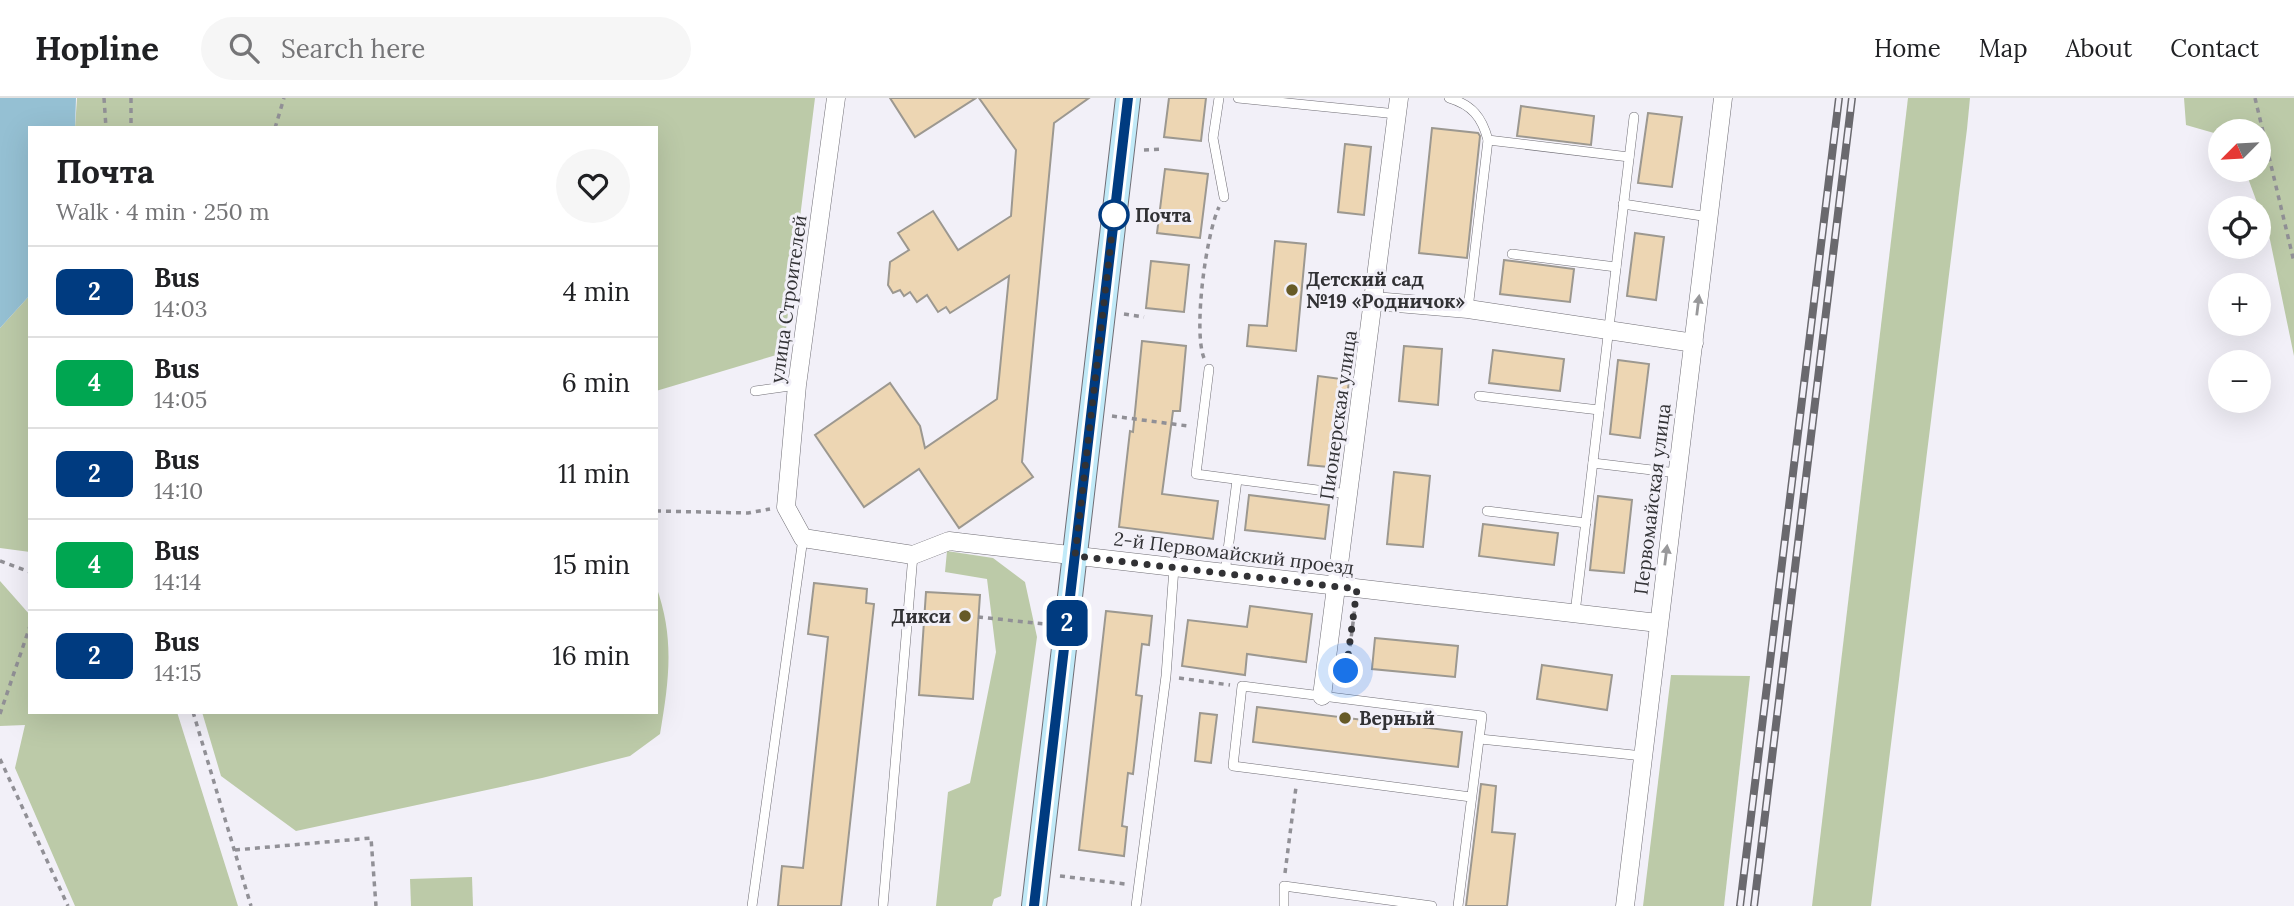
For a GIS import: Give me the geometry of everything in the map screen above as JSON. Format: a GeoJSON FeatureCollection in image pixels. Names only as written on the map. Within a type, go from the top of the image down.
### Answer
{"type":"FeatureCollection","features":[{"type":"Feature","properties":{"kind":"main road"},"geometry":{"type":"LineString","coordinates":[[1034,906],[1128,98]]}},
{"type":"Feature","properties":{"kind":"street","name":"улица Строителей"},"geometry":{"type":"LineString","coordinates":[[786,507],[797,385],[836,98]]}},
{"type":"Feature","properties":{"kind":"street","name":"Первомайская улица"},"geometry":{"type":"LineString","coordinates":[[1625,906],[1723,98]]}},
{"type":"Feature","properties":{"kind":"street","name":"Пионерская улица"},"geometry":{"type":"LineString","coordinates":[[1322,696],[1398,106]]}},
{"type":"Feature","properties":{"kind":"street"},"geometry":{"type":"LineString","coordinates":[[1374,301],[1468,309],[1694,343]]}},
{"type":"Feature","properties":{"kind":"street"},"geometry":{"type":"LineString","coordinates":[[786,507],[803,538],[913,555]]}},
{"type":"Feature","properties":{"kind":"street","name":"2-й Первомайский проезд"},"geometry":{"type":"LineString","coordinates":[[913,555],[949,541],[1658,623]]}},
{"type":"Feature","properties":{"kind":"lane"},"geometry":{"type":"LineString","coordinates":[[1219,98],[1213,138],[1224,197]]}},
{"type":"Feature","properties":{"kind":"lane"},"geometry":{"type":"LineString","coordinates":[[1238,98],[1398,106]]}},
{"type":"Feature","properties":{"kind":"lane"},"geometry":{"type":"LineString","coordinates":[[1449,98],[1472,109],[1483,121],[1488,140],[1468,309]]}},
{"type":"Feature","properties":{"kind":"lane"},"geometry":{"type":"LineString","coordinates":[[1575,614],[1634,117]]}},
{"type":"Feature","properties":{"kind":"lane"},"geometry":{"type":"LineString","coordinates":[[1488,140],[1629,157]]}},
{"type":"Feature","properties":{"kind":"lane"},"geometry":{"type":"LineString","coordinates":[[1623,204],[1709,217]]}},
{"type":"Feature","properties":{"kind":"lane"},"geometry":{"type":"LineString","coordinates":[[1512,254],[1616,267]]}},
{"type":"Feature","properties":{"kind":"lane"},"geometry":{"type":"LineString","coordinates":[[1209,369],[1196,474],[1348,494]]}},
{"type":"Feature","properties":{"kind":"lane"},"geometry":{"type":"LineString","coordinates":[[755,391],[797,385]]}},
{"type":"Feature","properties":{"kind":"lane"},"geometry":{"type":"LineString","coordinates":[[1479,396],[1599,410]]}},
{"type":"Feature","properties":{"kind":"lane"},"geometry":{"type":"LineString","coordinates":[[1592,463],[1677,473]]}},
{"type":"Feature","properties":{"kind":"lane"},"geometry":{"type":"LineString","coordinates":[[1225,573],[1237,480]]}},
{"type":"Feature","properties":{"kind":"lane"},"geometry":{"type":"LineString","coordinates":[[1488,512],[1586,523]]}},
{"type":"Feature","properties":{"kind":"lane"},"geometry":{"type":"LineString","coordinates":[[752,906],[803,538]]}},
{"type":"Feature","properties":{"kind":"lane"},"geometry":{"type":"LineString","coordinates":[[883,906],[913,555]]}},
{"type":"Feature","properties":{"kind":"lane"},"geometry":{"type":"LineString","coordinates":[[1136,906],[1166,676],[1174,568]]}},
{"type":"Feature","properties":{"kind":"lane"},"geometry":{"type":"LineString","coordinates":[[1458,906],[1482,716],[1242,686],[1233,766],[1471,797]]}},
{"type":"Feature","properties":{"kind":"lane"},"geometry":{"type":"LineString","coordinates":[[1480,738],[1643,756]]}},
{"type":"Feature","properties":{"kind":"lane"},"geometry":{"type":"LineString","coordinates":[[1284,906],[1284,886],[1432,906]]}},
{"type":"Feature","properties":{"kind":"path"},"geometry":{"type":"LineString","coordinates":[[104,98],[106,126]]}},
{"type":"Feature","properties":{"kind":"path"},"geometry":{"type":"LineString","coordinates":[[131,98],[131,126]]}},
{"type":"Feature","properties":{"kind":"path"},"geometry":{"type":"LineString","coordinates":[[276,126],[284,98]]}},
{"type":"Feature","properties":{"kind":"path"},"geometry":{"type":"LineString","coordinates":[[2255,98],[2294,262]]}},
{"type":"Feature","properties":{"kind":"path"},"geometry":{"type":"LineString","coordinates":[[1143,150],[1163,149]]}},
{"type":"Feature","properties":{"kind":"path"},"geometry":{"type":"LineString","coordinates":[[1209,369],[1200,348],[1199,326],[1209,238],[1224,197]]}},
{"type":"Feature","properties":{"kind":"path"},"geometry":{"type":"LineString","coordinates":[[1124,314],[1144,317]]}},
{"type":"Feature","properties":{"kind":"path"},"geometry":{"type":"LineString","coordinates":[[1110,416],[1202,427]]}},
{"type":"Feature","properties":{"kind":"path"},"geometry":{"type":"LineString","coordinates":[[658,511],[748,513],[786,507]]}},
{"type":"Feature","properties":{"kind":"path"},"geometry":{"type":"LineString","coordinates":[[0,561],[28,571]]}},
{"type":"Feature","properties":{"kind":"path"},"geometry":{"type":"LineString","coordinates":[[1343,698],[1357,589]]}},
{"type":"Feature","properties":{"kind":"path"},"geometry":{"type":"LineString","coordinates":[[978,617],[1045,624]]}},
{"type":"Feature","properties":{"kind":"path"},"geometry":{"type":"LineString","coordinates":[[0,714],[28,632]]}},
{"type":"Feature","properties":{"kind":"path"},"geometry":{"type":"LineString","coordinates":[[1166,676],[1242,686]]}},
{"type":"Feature","properties":{"kind":"path"},"geometry":{"type":"LineString","coordinates":[[194,714],[251,906]]}},
{"type":"Feature","properties":{"kind":"path"},"geometry":{"type":"LineString","coordinates":[[0,759],[68,906]]}},
{"type":"Feature","properties":{"kind":"path"},"geometry":{"type":"LineString","coordinates":[[1284,886],[1297,773]]}},
{"type":"Feature","properties":{"kind":"path"},"geometry":{"type":"LineString","coordinates":[[235,850],[371,838],[376,906]]}},
{"type":"Feature","properties":{"kind":"path"},"geometry":{"type":"LineString","coordinates":[[1058,876],[1139,885]]}},
{"type":"Feature","properties":{"kind":"green space"},"geometry":{"type":"Polygon","coordinates":[[[77,98],[815,98],[783,353],[658,390],[658,126],[75,126],[77,98]]]}},
{"type":"Feature","properties":{"kind":"green space"},"geometry":{"type":"Polygon","coordinates":[[[1908,98],[1970,98],[1967,129],[1871,906],[1812,906],[1908,98]]]}},
{"type":"Feature","properties":{"kind":"green space"},"geometry":{"type":"Polygon","coordinates":[[[2184,98],[2294,98],[2294,356],[2271,245],[2271,196],[2255,196],[2249,182],[2272,182],[2272,119],[2208,119],[2208,131],[2186,125],[2184,98]]]}},
{"type":"Feature","properties":{"kind":"green space"},"geometry":{"type":"Polygon","coordinates":[[[28,297],[28,552],[0,548],[0,328],[28,297]]]}},
{"type":"Feature","properties":{"kind":"green space"},"geometry":{"type":"Polygon","coordinates":[[[947,551],[993,558],[1025,582],[1037,637],[1001,896],[994,899],[992,906],[936,906],[948,792],[970,783],[996,652],[987,579],[945,572],[947,551]]]}},
{"type":"Feature","properties":{"kind":"green space"},"geometry":{"type":"Polygon","coordinates":[[[0,581],[28,613],[28,714],[178,714],[238,906],[75,906],[15,768],[25,725],[0,726],[0,581]]]}},
{"type":"Feature","properties":{"kind":"green space"},"geometry":{"type":"Polygon","coordinates":[[[658,592],[666,624],[669,660],[660,734],[630,756],[542,778],[296,831],[221,776],[203,714],[658,714],[658,592]]]}},
{"type":"Feature","properties":{"kind":"green space"},"geometry":{"type":"Polygon","coordinates":[[[1671,675],[1750,676],[1724,906],[1643,906],[1671,675]]]}},
{"type":"Feature","properties":{"kind":"green space"},"geometry":{"type":"Polygon","coordinates":[[[472,877],[473,906],[411,906],[410,879],[472,877]]]}},
{"type":"Feature","properties":{"kind":"water"},"geometry":{"type":"Polygon","coordinates":[[[0,98],[76,98],[75,126],[28,126],[28,297],[0,328],[0,98]]]}},
{"type":"Feature","properties":{"kind":"building"},"geometry":{"type":"Polygon","coordinates":[[[890,98],[976,98],[915,137],[890,98]]]}},
{"type":"Feature","properties":{"kind":"building"},"geometry":{"type":"Polygon","coordinates":[[[979,98],[1089,98],[1054,123],[1022,462],[1033,477],[959,528],[919,469],[864,507],[815,435],[890,383],[920,426],[925,448],[997,399],[1009,276],[950,313],[946,307],[938,312],[927,295],[917,302],[910,292],[904,296],[900,290],[893,293],[888,285],[890,262],[909,250],[898,233],[933,211],[958,250],[1011,216],[1016,150],[979,98]]]}},
{"type":"Feature","properties":{"kind":"building"},"geometry":{"type":"Polygon","coordinates":[[[1169,98],[1206,98],[1201,141],[1164,137],[1169,98]]]}},
{"type":"Feature","properties":{"kind":"building"},"geometry":{"type":"Polygon","coordinates":[[[1521,106],[1594,116],[1591,145],[1517,136],[1521,106]]]}},
{"type":"Feature","properties":{"kind":"building"},"geometry":{"type":"Polygon","coordinates":[[[1648,113],[1682,117],[1672,187],[1638,183],[1648,113]]]}},
{"type":"Feature","properties":{"kind":"building"},"geometry":{"type":"Polygon","coordinates":[[[1432,128],[1478,133],[1480,136],[1467,258],[1419,253],[1432,128]]]}},
{"type":"Feature","properties":{"kind":"building"},"geometry":{"type":"Polygon","coordinates":[[[1345,144],[1371,147],[1364,215],[1338,212],[1345,144]]]}},
{"type":"Feature","properties":{"kind":"building"},"geometry":{"type":"Polygon","coordinates":[[[1165,169],[1208,174],[1200,238],[1157,233],[1165,169]]]}},
{"type":"Feature","properties":{"kind":"building"},"geometry":{"type":"Polygon","coordinates":[[[1635,233],[1664,237],[1656,300],[1627,296],[1635,233]]]}},
{"type":"Feature","properties":{"kind":"building"},"geometry":{"type":"Polygon","coordinates":[[[1275,241],[1306,244],[1296,351],[1247,346],[1249,325],[1267,326],[1275,241]]]}},
{"type":"Feature","properties":{"kind":"building"},"geometry":{"type":"Polygon","coordinates":[[[1504,260],[1574,269],[1570,302],[1500,294],[1504,260]]]}},
{"type":"Feature","properties":{"kind":"building"},"geometry":{"type":"Polygon","coordinates":[[[1151,261],[1189,265],[1184,312],[1146,308],[1151,261]]]}},
{"type":"Feature","properties":{"kind":"building"},"geometry":{"type":"Polygon","coordinates":[[[1142,341],[1186,346],[1180,411],[1173,411],[1162,494],[1218,501],[1213,539],[1119,527],[1130,431],[1133,432],[1142,341]]]}},
{"type":"Feature","properties":{"kind":"building"},"geometry":{"type":"Polygon","coordinates":[[[1404,346],[1442,349],[1438,405],[1399,401],[1404,346]]]}},
{"type":"Feature","properties":{"kind":"building"},"geometry":{"type":"Polygon","coordinates":[[[1493,350],[1564,359],[1560,391],[1489,383],[1493,350]]]}},
{"type":"Feature","properties":{"kind":"building"},"geometry":{"type":"Polygon","coordinates":[[[1618,360],[1649,364],[1640,438],[1610,434],[1618,360]]]}},
{"type":"Feature","properties":{"kind":"building"},"geometry":{"type":"Polygon","coordinates":[[[1318,376],[1349,380],[1339,468],[1308,465],[1318,376]]]}},
{"type":"Feature","properties":{"kind":"building"},"geometry":{"type":"Polygon","coordinates":[[[1394,472],[1430,476],[1423,547],[1387,544],[1394,472]]]}},
{"type":"Feature","properties":{"kind":"building"},"geometry":{"type":"Polygon","coordinates":[[[1249,495],[1329,505],[1325,539],[1245,530],[1249,495]]]}},
{"type":"Feature","properties":{"kind":"building"},"geometry":{"type":"Polygon","coordinates":[[[1598,496],[1632,500],[1624,573],[1590,570],[1598,496]]]}},
{"type":"Feature","properties":{"kind":"building"},"geometry":{"type":"Polygon","coordinates":[[[1483,524],[1558,533],[1554,565],[1479,556],[1483,524]]]}},
{"type":"Feature","properties":{"kind":"building"},"geometry":{"type":"Polygon","coordinates":[[[814,583],[867,589],[866,603],[874,604],[841,906],[778,906],[782,866],[803,868],[828,637],[808,634],[814,583]]]}},
{"type":"Feature","properties":{"kind":"building"},"geometry":{"type":"Polygon","coordinates":[[[926,592],[980,595],[973,699],[919,695],[926,592]]]}},
{"type":"Feature","properties":{"kind":"building"},"geometry":{"type":"Polygon","coordinates":[[[1250,606],[1312,614],[1306,662],[1247,654],[1245,675],[1182,666],[1188,620],[1247,627],[1250,606]]]}},
{"type":"Feature","properties":{"kind":"building"},"geometry":{"type":"Polygon","coordinates":[[[1106,611],[1152,616],[1149,645],[1142,644],[1136,695],[1142,696],[1133,774],[1128,773],[1122,826],[1127,827],[1124,856],[1079,850],[1106,611]]]}},
{"type":"Feature","properties":{"kind":"building"},"geometry":{"type":"Polygon","coordinates":[[[1375,638],[1458,646],[1455,677],[1372,669],[1375,638]]]}},
{"type":"Feature","properties":{"kind":"building"},"geometry":{"type":"Polygon","coordinates":[[[1542,665],[1612,675],[1607,710],[1537,699],[1542,665]]]}},
{"type":"Feature","properties":{"kind":"building"},"geometry":{"type":"Polygon","coordinates":[[[1257,707],[1462,732],[1458,767],[1253,742],[1257,707]]]}},
{"type":"Feature","properties":{"kind":"building"},"geometry":{"type":"Polygon","coordinates":[[[1200,713],[1217,715],[1211,763],[1195,761],[1200,713]]]}},
{"type":"Feature","properties":{"kind":"building"},"geometry":{"type":"Polygon","coordinates":[[[1481,784],[1496,786],[1492,832],[1515,834],[1507,906],[1466,906],[1481,784]]]}},
{"type":"Feature","properties":{"kind":"railway"},"geometry":{"type":"LineString","coordinates":[[1740,906],[1839,98]]}},
{"type":"Feature","properties":{"kind":"railway"},"geometry":{"type":"LineString","coordinates":[[1754,906],[1852,98]]}},
{"type":"Feature","properties":{"kind":"bus line","name":"2"},"geometry":{"type":"LineString","coordinates":[[1034,906],[1128,98]]}},
{"type":"Feature","properties":{"kind":"place","name":"Почта"},"geometry":{"type":"Point","coordinates":[1114,215]}},
{"type":"Feature","properties":{"kind":"place","name":"Детский сад №19 «Родничок»"},"geometry":{"type":"Point","coordinates":[1292,290]}},
{"type":"Feature","properties":{"kind":"place","name":"Дикси"},"geometry":{"type":"Point","coordinates":[965,616]}},
{"type":"Feature","properties":{"kind":"place","name":"Верный"},"geometry":{"type":"Point","coordinates":[1345,718]}},
{"type":"Feature","properties":{"kind":"route"},"geometry":{"type":"LineString","coordinates":[[1114,215],[1075,556],[1357,589],[1346,671]]}}]}
